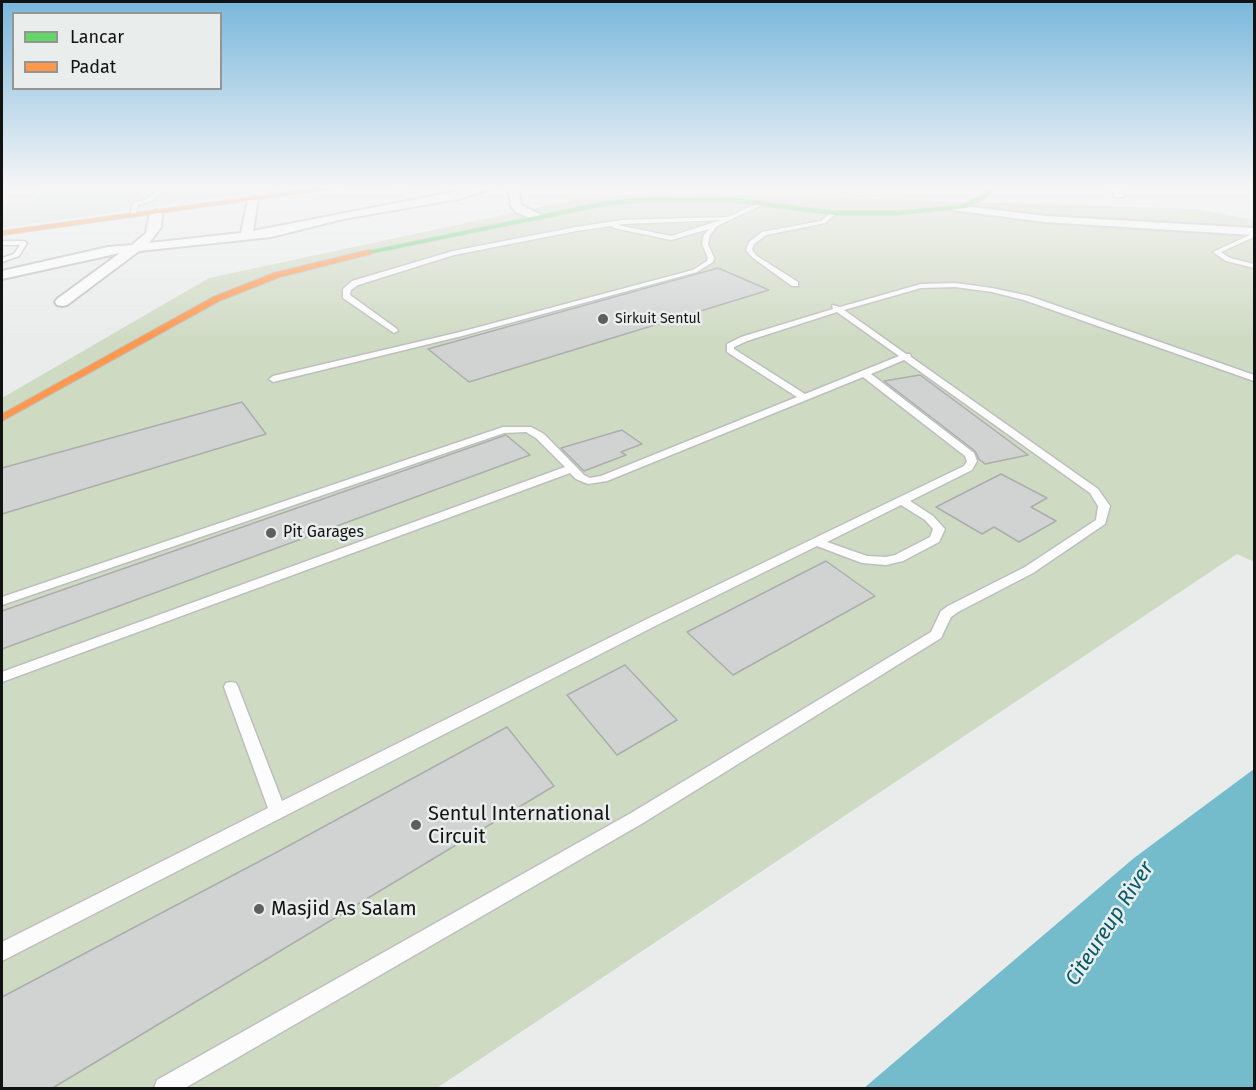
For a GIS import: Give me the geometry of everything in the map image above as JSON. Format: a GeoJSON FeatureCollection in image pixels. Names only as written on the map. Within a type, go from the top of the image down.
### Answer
{"type":"FeatureCollection","features":[{"type":"Feature","properties":{"kind":"street"},"geometry":{"type":"LineString","coordinates":[[62,302],[137,248],[147,238]]}},
{"type":"Feature","properties":{"kind":"street"},"geometry":{"type":"LineString","coordinates":[[2,276],[82,255],[237,238]]}},
{"type":"Feature","properties":{"kind":"street"},"geometry":{"type":"LineString","coordinates":[[2,418],[232,291],[277,275],[356,254],[437,238]]}},
{"type":"Feature","properties":{"kind":"lane"},"geometry":{"type":"LineString","coordinates":[[394,331],[346,296],[346,289],[355,283],[453,253],[533,238]]}},
{"type":"Feature","properties":{"kind":"lane"},"geometry":{"type":"LineString","coordinates":[[273,380],[462,334],[695,271],[710,262],[711,258],[705,244],[706,238]]}},
{"type":"Feature","properties":{"kind":"lane"},"geometry":{"type":"LineString","coordinates":[[758,238],[751,243],[749,250],[755,257],[795,285]]}},
{"type":"Feature","properties":{"kind":"lane"},"geometry":{"type":"LineString","coordinates":[[1244,238],[1216,252],[1228,260],[1254,266]]}},
{"type":"Feature","properties":{"kind":"lane"},"geometry":{"type":"LineString","coordinates":[[2,243],[24,243],[17,255],[2,260]]}},
{"type":"Feature","properties":{"kind":"lane"},"geometry":{"type":"LineString","coordinates":[[802,396],[730,350],[730,346],[744,339],[837,308],[921,286],[955,285],[1026,298],[1254,378]]}},
{"type":"Feature","properties":{"kind":"lane"},"geometry":{"type":"LineString","coordinates":[[165,1089],[637,818],[936,635],[946,614],[953,609],[1029,570],[1101,522],[1104,506],[1094,491],[837,308]]}},
{"type":"Feature","properties":{"kind":"lane"},"geometry":{"type":"LineString","coordinates":[[2,601],[503,430],[528,429],[540,436],[570,469],[588,481],[603,479],[802,396],[907,356]]}},
{"type":"Feature","properties":{"kind":"lane"},"geometry":{"type":"LineString","coordinates":[[2,952],[652,622],[968,468],[972,461],[969,455],[864,374]]}},
{"type":"Feature","properties":{"kind":"lane"},"geometry":{"type":"LineString","coordinates":[[2,676],[570,469]]}},
{"type":"Feature","properties":{"kind":"lane"},"geometry":{"type":"LineString","coordinates":[[816,542],[866,560],[885,561],[899,558],[935,539],[939,529],[928,518],[903,501]]}},
{"type":"Feature","properties":{"kind":"lane"},"geometry":{"type":"LineString","coordinates":[[231,687],[278,812]]}},
{"type":"Feature","properties":{"kind":"green space","name":"Sentul International Circuit"},"geometry":{"type":"Polygon","coordinates":[[[396,238],[1254,238],[1254,562],[1237,554],[437,1088],[2,1088],[2,398],[209,278],[396,238]]]}},
{"type":"Feature","properties":{"kind":"water","name":"Citeureup River"},"geometry":{"type":"Polygon","coordinates":[[[1254,769],[1254,1088],[864,1088],[1134,858],[1254,769]]]}},
{"type":"Feature","properties":{"kind":"building","name":"Sirkuit Sentul"},"geometry":{"type":"Polygon","coordinates":[[[718,268],[769,290],[469,382],[428,349],[718,268]]]}},
{"type":"Feature","properties":{"kind":"building"},"geometry":{"type":"Polygon","coordinates":[[[920,375],[1028,455],[985,464],[975,451],[884,381],[920,375]]]}},
{"type":"Feature","properties":{"kind":"building"},"geometry":{"type":"Polygon","coordinates":[[[242,402],[266,434],[2,514],[2,468],[242,402]]]}},
{"type":"Feature","properties":{"kind":"building"},"geometry":{"type":"Polygon","coordinates":[[[622,430],[642,444],[621,452],[626,455],[584,471],[561,448],[622,430]]]}},
{"type":"Feature","properties":{"kind":"building","name":"Pit Garages"},"geometry":{"type":"Polygon","coordinates":[[[506,435],[530,455],[2,649],[2,611],[506,435]]]}},
{"type":"Feature","properties":{"kind":"building"},"geometry":{"type":"Polygon","coordinates":[[[1001,474],[1047,498],[1031,507],[1056,521],[1019,542],[994,527],[982,534],[936,507],[1001,474]]]}},
{"type":"Feature","properties":{"kind":"building"},"geometry":{"type":"Polygon","coordinates":[[[826,561],[875,596],[733,675],[687,632],[826,561]]]}},
{"type":"Feature","properties":{"kind":"building"},"geometry":{"type":"Polygon","coordinates":[[[625,665],[677,720],[617,755],[567,695],[625,665]]]}},
{"type":"Feature","properties":{"kind":"building"},"geometry":{"type":"Polygon","coordinates":[[[507,727],[554,786],[51,1089],[2,1089],[2,997],[279,851],[507,727]]]}},
{"type":"Feature","properties":{"kind":"traffic: fast"},"geometry":{"type":"LineString","coordinates":[[368,252],[437,238]]}},
{"type":"Feature","properties":{"kind":"traffic: slow"},"geometry":{"type":"LineString","coordinates":[[2,418],[216,299],[277,275],[368,252]]}},
{"type":"Feature","properties":{"kind":"place","name":"Sirkuit Sentul"},"geometry":{"type":"Point","coordinates":[603,319]}},
{"type":"Feature","properties":{"kind":"place","name":"Pit Garages"},"geometry":{"type":"Point","coordinates":[271,533]}},
{"type":"Feature","properties":{"kind":"place","name":"Sentul International Circuit"},"geometry":{"type":"Point","coordinates":[416,825]}},
{"type":"Feature","properties":{"kind":"place","name":"Masjid As Salam"},"geometry":{"type":"Point","coordinates":[259,909]}}]}
